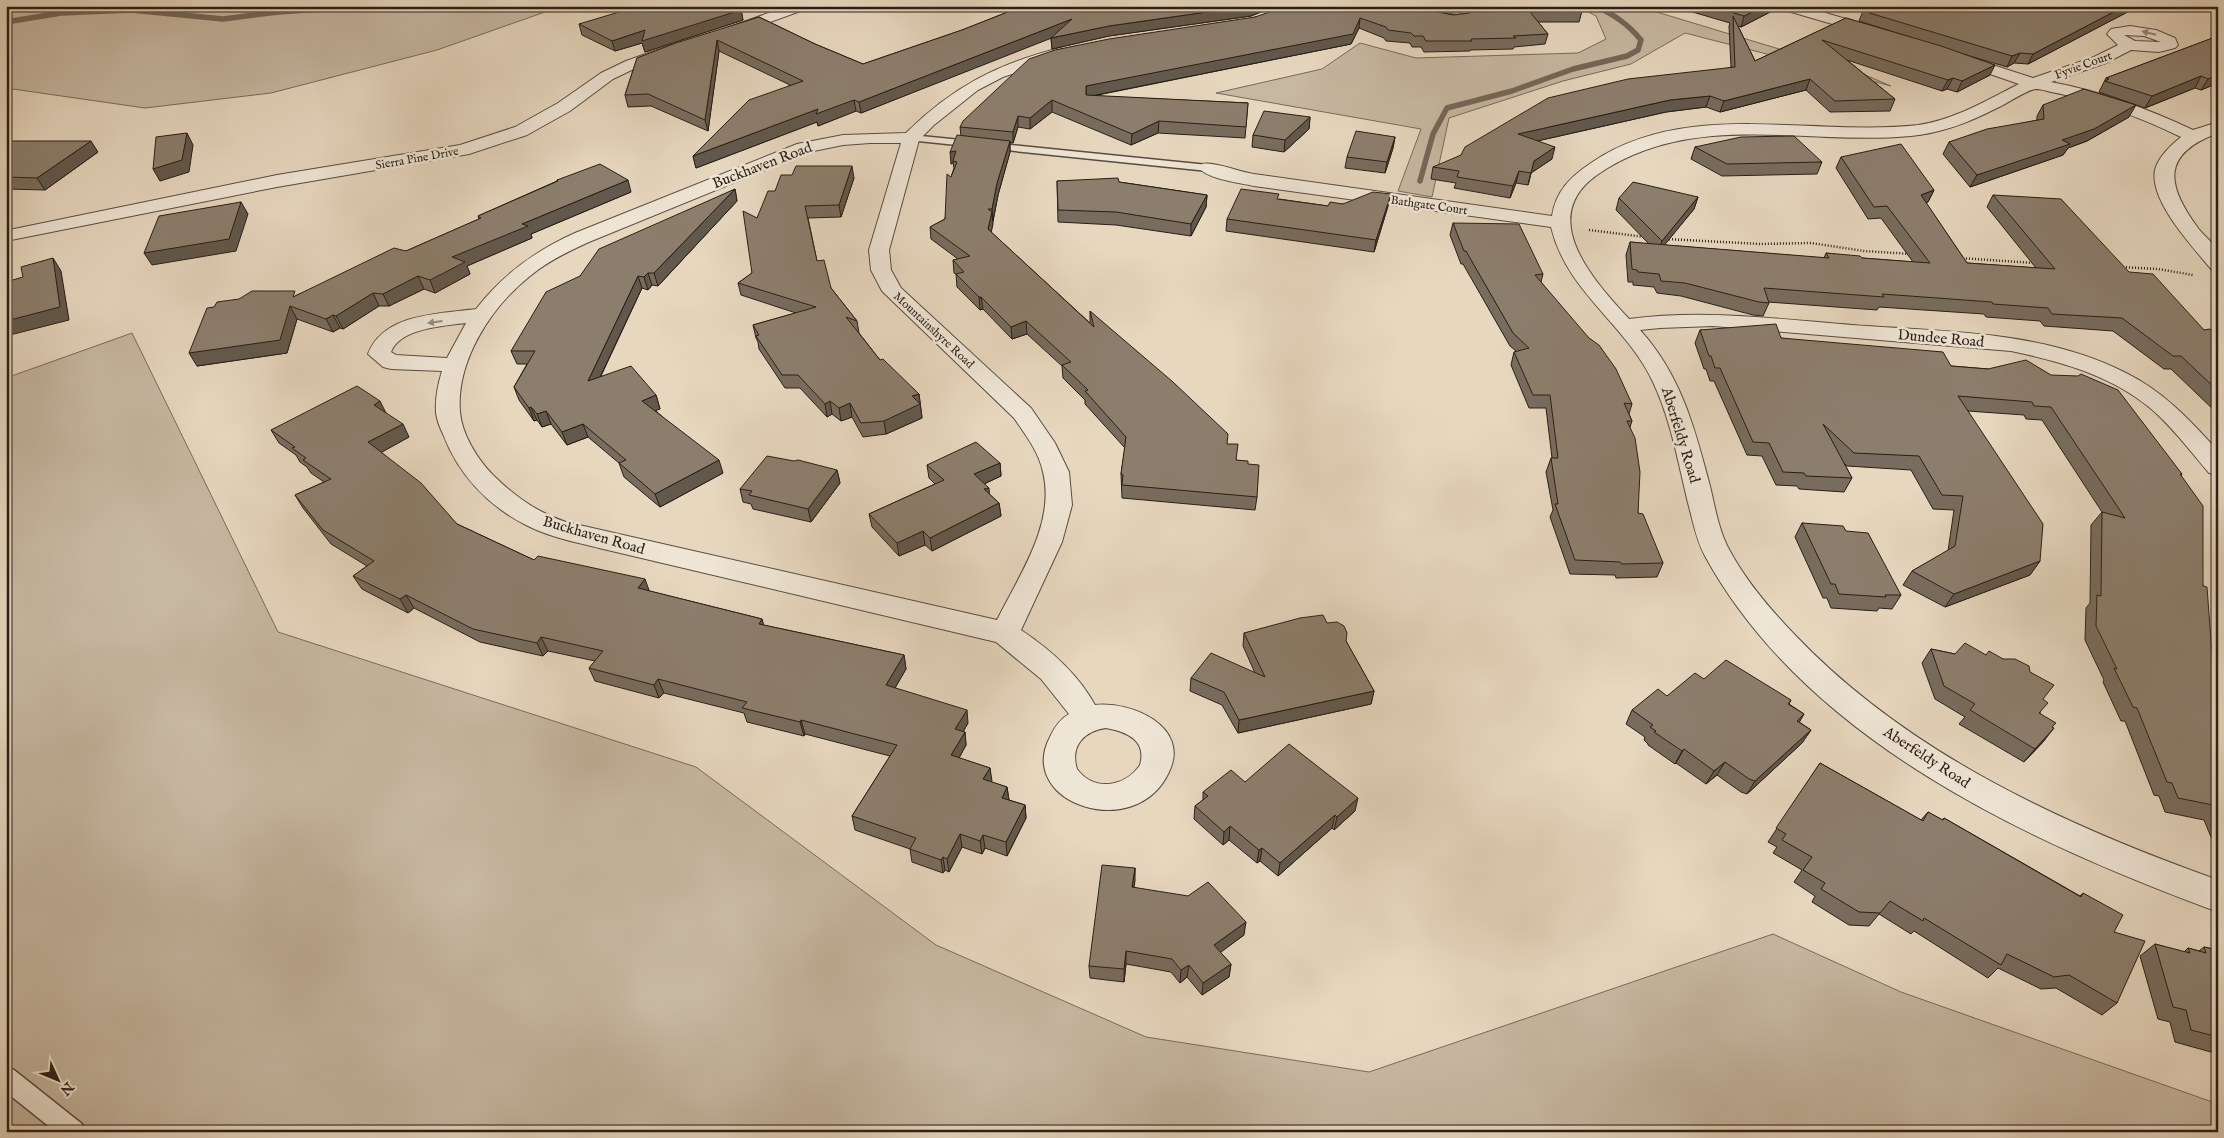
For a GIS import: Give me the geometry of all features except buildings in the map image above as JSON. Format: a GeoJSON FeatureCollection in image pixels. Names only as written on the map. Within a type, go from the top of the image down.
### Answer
{"type":"FeatureCollection","features":[{"type":"Feature","properties":{"kind":"street"},"geometry":{"type":"LineString","coordinates":[[712,37],[772,18],[800,6]]}},
{"type":"Feature","properties":{"kind":"street"},"geometry":{"type":"LineString","coordinates":[[1428,6],[1428,12],[1432,15],[1455,19],[1466,17],[1471,13],[1462,6]]}},
{"type":"Feature","properties":{"kind":"street"},"geometry":{"type":"LineString","coordinates":[[1786,6],[1886,35]]}},
{"type":"Feature","properties":{"kind":"street"},"geometry":{"type":"LineString","coordinates":[[1806,12],[1824,6]]}},
{"type":"Feature","properties":{"kind":"street","name":"Fyvie Court"},"geometry":{"type":"LineString","coordinates":[[2034,84],[2117,53],[2132,44]]}},
{"type":"Feature","properties":{"kind":"street","name":"Sierra Pine Drive"},"geometry":{"type":"LineString","coordinates":[[7,235],[277,181],[425,157],[479,145],[521,131],[542,120],[607,76],[632,64],[686,45]]}},
{"type":"Feature","properties":{"kind":"street","name":"Mountainshyre Road"},"geometry":{"type":"LineString","coordinates":[[1005,633],[1049,542],[1059,505],[1056,472],[1043,443],[1023,413],[892,291],[881,270],[879,250],[882,234],[911,138],[928,121],[972,87],[1020,65],[1079,48]]}},
{"type":"Feature","properties":{"kind":"street"},"geometry":{"type":"LineString","coordinates":[[1942,52],[2034,84],[2062,99],[2148,128],[2194,137]]}},
{"type":"Feature","properties":{"kind":"street","name":"Aberfeldy Road"},"geometry":{"type":"LineString","coordinates":[[2034,84],[1972,114],[1928,128],[1886,132],[1753,129],[1707,131],[1668,137],[1636,146],[1615,155],[1577,181],[1567,196],[1561,213],[1561,233],[1575,266],[1590,289],[1648,353],[1661,373],[1673,400],[1714,548],[1736,587],[1768,627],[1807,667],[1861,713],[1919,755],[1996,800],[2065,836],[2160,876],[2218,896]]}},
{"type":"Feature","properties":{"kind":"street"},"geometry":{"type":"LineString","coordinates":[[2218,127],[2194,137],[2180,146],[2164,170],[2164,182],[2169,198],[2218,265]]}},
{"type":"Feature","properties":{"kind":"street","name":"Buckhaven Road"},"geometry":{"type":"LineString","coordinates":[[911,138],[857,137],[823,142],[792,152],[590,234],[545,256],[523,271],[502,290],[469,336],[450,386],[448,414],[458,445],[478,475],[513,506],[550,526],[1005,633]]}},
{"type":"Feature","properties":{"kind":"street","name":"Bathgate Court"},"geometry":{"type":"LineString","coordinates":[[1208,168],[1231,176],[1254,180],[1561,224]]}},
{"type":"Feature","properties":{"kind":"street"},"geometry":{"type":"LineString","coordinates":[[457,365],[391,362],[379,354],[380,346],[391,334],[409,327],[483,314]]}},
{"type":"Feature","properties":{"kind":"street","name":"Dundee Road"},"geometry":{"type":"LineString","coordinates":[[1624,326],[1660,321],[1713,320],[2011,344],[2053,353],[2120,378],[2149,396],[2169,414],[2218,467]]}},
{"type":"Feature","properties":{"kind":"street"},"geometry":{"type":"LineString","coordinates":[[1005,633],[1027,648],[1072,692],[1087,719]]}},
{"type":"Feature","properties":{"kind":"lane"},"geometry":{"type":"LineString","coordinates":[[911,138],[1208,168]]}},
{"type":"Feature","properties":{"kind":"lane"},"geometry":{"type":"LineString","coordinates":[[6,1078],[74,1132]]}},
{"type":"Feature","properties":{"kind":"path"},"geometry":{"type":"LineString","coordinates":[[1586,230],[1648,237]]}},
{"type":"Feature","properties":{"kind":"path"},"geometry":{"type":"LineString","coordinates":[[1658,238],[1761,244],[1811,243],[1864,252],[1919,255]]}},
{"type":"Feature","properties":{"kind":"path"},"geometry":{"type":"LineString","coordinates":[[1957,257],[2042,264]]}},
{"type":"Feature","properties":{"kind":"path"},"geometry":{"type":"LineString","coordinates":[[2112,267],[2158,269],[2201,277]]}},
{"type":"Feature","properties":{"kind":"shaded area"},"geometry":{"type":"Polygon","coordinates":[[[6,6],[562,6],[437,50],[271,93],[145,108],[6,88],[6,6]]]}},
{"type":"Feature","properties":{"kind":"shaded area"},"geometry":{"type":"Polygon","coordinates":[[[1577,6],[1637,6],[1865,75],[1891,86],[1685,33],[1631,64],[1563,81],[1449,118],[1432,197],[1398,191],[1421,129],[1216,93],[1322,69],[1360,43],[1416,58],[1578,53],[1606,39],[1596,16],[1577,6]]]}},
{"type":"Feature","properties":{"kind":"shaded area"},"geometry":{"type":"Polygon","coordinates":[[[132,333],[278,632],[696,767],[936,945],[1146,1037],[1369,1072],[1773,934],[1901,992],[2218,1104],[2218,1132],[6,1132],[6,378],[132,333]]]}},
{"type":"Feature","properties":{"kind":"waterway"},"geometry":{"type":"LineString","coordinates":[[6,22],[61,13],[131,10],[223,19],[278,12],[367,6]]}},
{"type":"Feature","properties":{"kind":"waterway"},"geometry":{"type":"LineString","coordinates":[[1420,181],[1433,134],[1447,108],[1512,91],[1573,69],[1627,56],[1638,50],[1641,40],[1636,34],[1620,20],[1596,6]]}}]}
